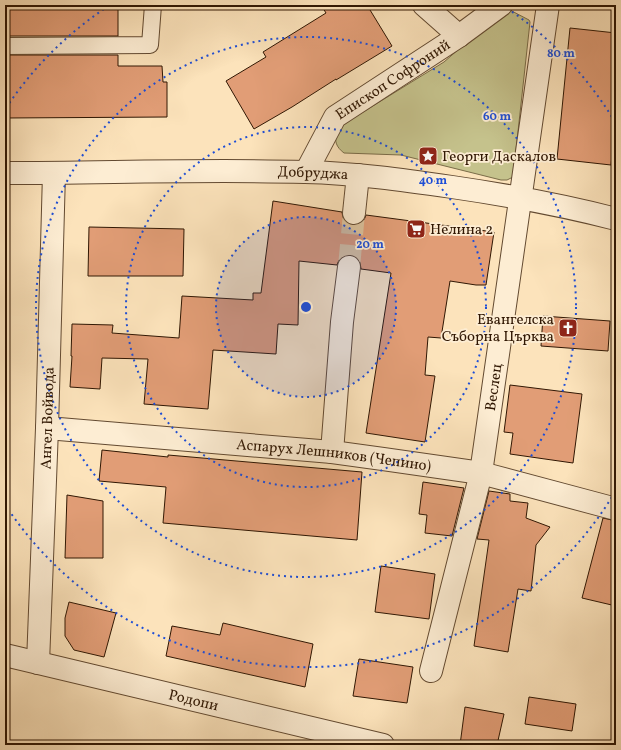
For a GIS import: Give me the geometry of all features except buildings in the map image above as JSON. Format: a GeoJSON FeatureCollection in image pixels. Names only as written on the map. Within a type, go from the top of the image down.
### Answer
{"type":"FeatureCollection","features":[{"type":"Feature","properties":{"kind":"street"},"geometry":{"type":"LineString","coordinates":[[424,5],[459,36]]}},
{"type":"Feature","properties":{"kind":"street","name":"Епископ Софроний"},"geometry":{"type":"LineString","coordinates":[[306,172],[335,117],[459,36],[501,5]]}},
{"type":"Feature","properties":{"kind":"street","name":"Веслец"},"geometry":{"type":"LineString","coordinates":[[431,671],[481,473],[548,5]]}},
{"type":"Feature","properties":{"kind":"street","name":"Добруджа"},"geometry":{"type":"LineString","coordinates":[[5,172],[54,173],[240,171],[306,172],[358,175],[426,183],[521,198],[616,219]]}},
{"type":"Feature","properties":{"kind":"street","name":"Ангел Войвода"},"geometry":{"type":"LineString","coordinates":[[38,663],[47,428],[54,173]]}},
{"type":"Feature","properties":{"kind":"street"},"geometry":{"type":"LineString","coordinates":[[354,213],[358,175]]}},
{"type":"Feature","properties":{"kind":"street"},"geometry":{"type":"LineString","coordinates":[[332,452],[342,322],[349,267]]}},
{"type":"Feature","properties":{"kind":"street","name":"Аспарух Лешников (Чепино)"},"geometry":{"type":"LineString","coordinates":[[47,428],[332,452],[481,473],[616,509]]}},
{"type":"Feature","properties":{"kind":"street","name":"Родопи"},"geometry":{"type":"LineString","coordinates":[[5,655],[383,745]]}},
{"type":"Feature","properties":{"kind":"lane"},"geometry":{"type":"LineString","coordinates":[[5,46],[150,45],[153,5]]}},
{"type":"Feature","properties":{"kind":"shaded area"},"geometry":{"type":"Polygon","coordinates":[[[506,8],[529,20],[530,22],[513,177],[507,180],[501,180],[401,155],[344,153],[339,148],[336,144],[336,135],[346,123],[444,62],[506,8]]]}},
{"type":"Feature","properties":{"kind":"tunnel"},"geometry":{"type":"LineString","coordinates":[[349,267],[354,213]]}},
{"type":"Feature","properties":{"kind":"place","name":"Георги Даскалов"},"geometry":{"type":"Point","coordinates":[428,156]}},
{"type":"Feature","properties":{"kind":"place","name":"Нелина 2"},"geometry":{"type":"Point","coordinates":[416,229]}},
{"type":"Feature","properties":{"kind":"place","name":"Евангелска Съборна Църква"},"geometry":{"type":"Point","coordinates":[568,328]}}]}
